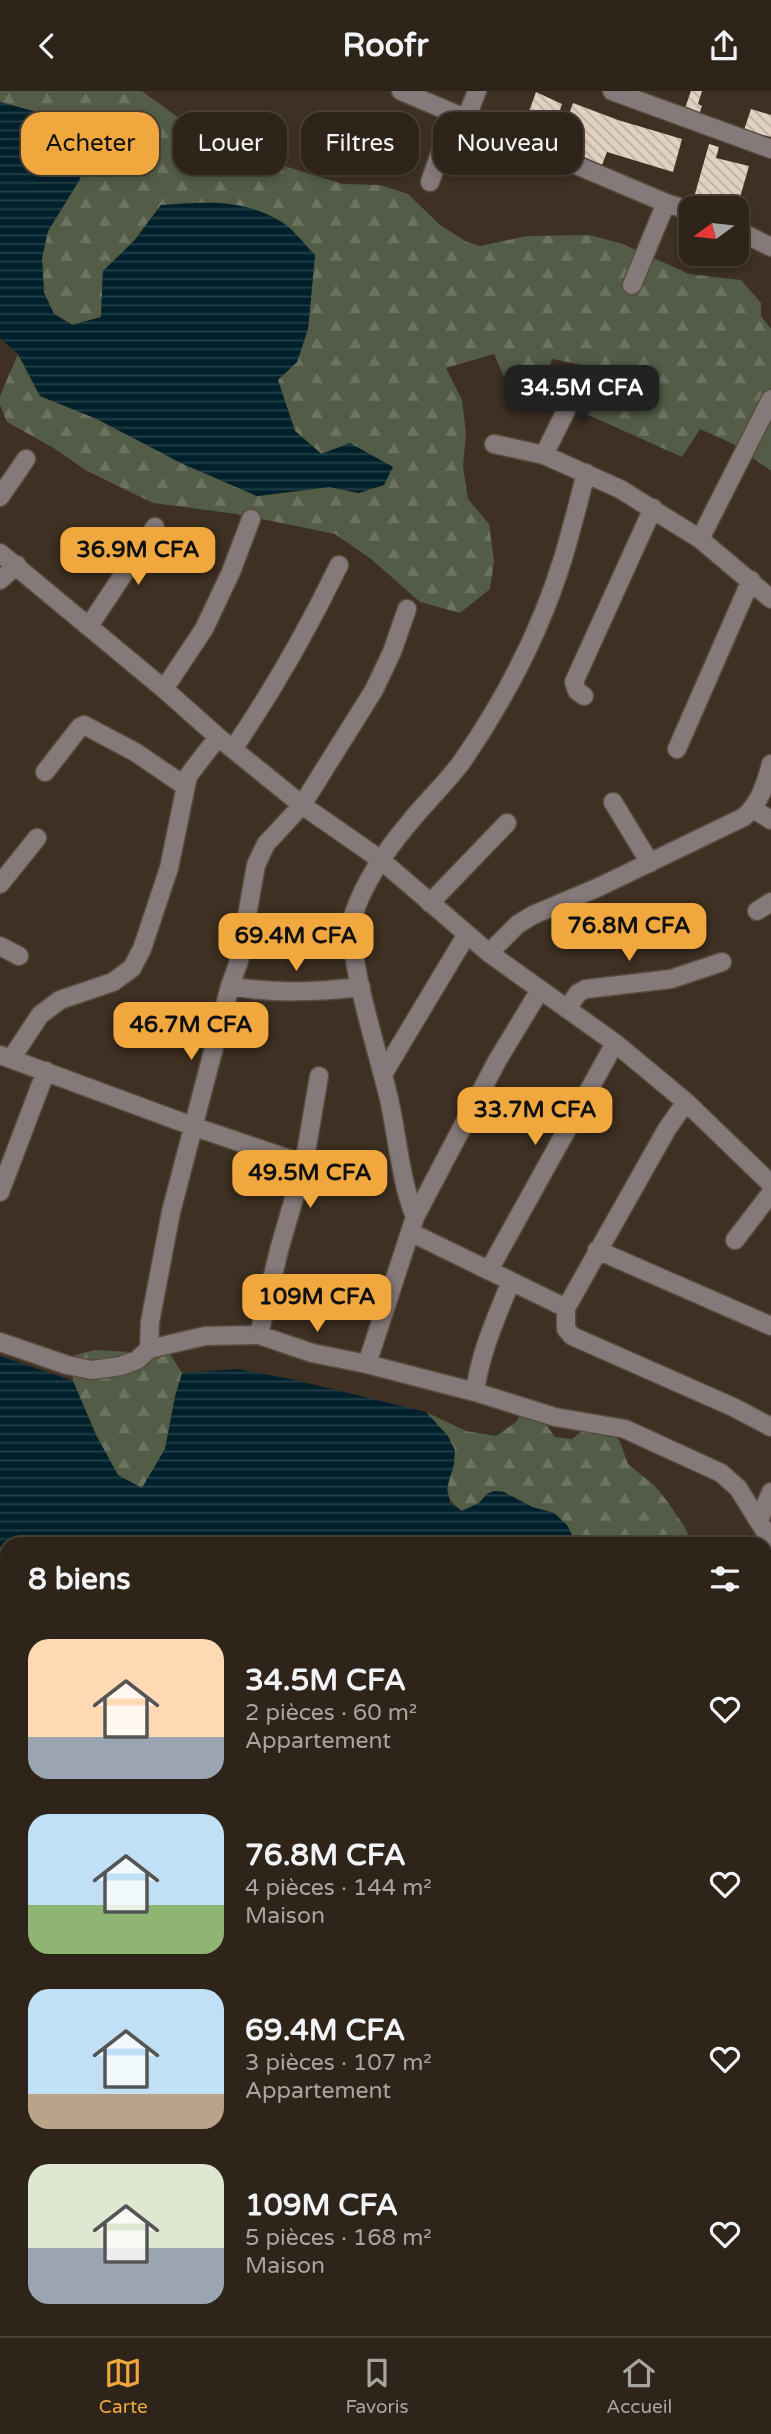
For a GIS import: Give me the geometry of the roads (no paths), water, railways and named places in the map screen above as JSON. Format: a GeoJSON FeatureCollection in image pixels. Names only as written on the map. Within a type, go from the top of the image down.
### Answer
{"type":"FeatureCollection","features":[{"type":"Feature","properties":{"kind":"street"},"geometry":{"type":"LineString","coordinates":[[401,91],[451,112]]}},
{"type":"Feature","properties":{"kind":"street"},"geometry":{"type":"LineString","coordinates":[[463,112],[477,91]]}},
{"type":"Feature","properties":{"kind":"street"},"geometry":{"type":"LineString","coordinates":[[612,91],[771,149]]}},
{"type":"Feature","properties":{"kind":"street"},"geometry":{"type":"LineString","coordinates":[[583,168],[679,207]]}},
{"type":"Feature","properties":{"kind":"street"},"geometry":{"type":"LineString","coordinates":[[430,182],[433,175]]}},
{"type":"Feature","properties":{"kind":"street"},"geometry":{"type":"LineString","coordinates":[[632,285],[666,203]]}},
{"type":"Feature","properties":{"kind":"street"},"geometry":{"type":"LineString","coordinates":[[749,236],[771,247]]}},
{"type":"Feature","properties":{"kind":"street"},"geometry":{"type":"LineString","coordinates":[[544,455],[583,376]]}},
{"type":"Feature","properties":{"kind":"street"},"geometry":{"type":"LineString","coordinates":[[700,539],[771,398]]}},
{"type":"Feature","properties":{"kind":"street"},"geometry":{"type":"LineString","coordinates":[[494,444],[544,455],[586,473],[653,508],[700,539],[771,599]]}},
{"type":"Feature","properties":{"kind":"street"},"geometry":{"type":"LineString","coordinates":[[0,497],[26,459]]}},
{"type":"Feature","properties":{"kind":"street"},"geometry":{"type":"LineString","coordinates":[[566,1308],[489,1270],[412,1225],[390,1101],[361,987],[351,934],[353,915],[381,860],[408,823],[460,764],[503,694],[523,655],[564,557],[586,473]]}},
{"type":"Feature","properties":{"kind":"street"},"geometry":{"type":"LineString","coordinates":[[584,696],[577,691],[574,682],[653,508]]}},
{"type":"Feature","properties":{"kind":"street"},"geometry":{"type":"LineString","coordinates":[[164,689],[204,629],[232,572],[251,519]]}},
{"type":"Feature","properties":{"kind":"street"},"geometry":{"type":"LineString","coordinates":[[89,626],[155,527]]}},
{"type":"Feature","properties":{"kind":"street"},"geometry":{"type":"LineString","coordinates":[[0,552],[302,805],[381,860],[489,953],[615,1043],[686,1102],[771,1184]]}},
{"type":"Feature","properties":{"kind":"street"},"geometry":{"type":"LineString","coordinates":[[0,580],[17,565]]}},
{"type":"Feature","properties":{"kind":"street"},"geometry":{"type":"LineString","coordinates":[[233,749],[274,689],[339,565]]}},
{"type":"Feature","properties":{"kind":"street"},"geometry":{"type":"LineString","coordinates":[[677,749],[751,580]]}},
{"type":"Feature","properties":{"kind":"street"},"geometry":{"type":"LineString","coordinates":[[149,1349],[150,1322],[172,1212],[230,986],[239,961],[256,865],[266,844],[302,805],[374,690],[392,652],[407,609]]}},
{"type":"Feature","properties":{"kind":"street"},"geometry":{"type":"LineString","coordinates":[[45,772],[84,725],[135,752],[185,786]]}},
{"type":"Feature","properties":{"kind":"street"},"geometry":{"type":"LineString","coordinates":[[218,737],[188,776],[169,868],[142,949],[132,968],[113,982],[60,1000],[40,1015],[5,1057],[304,1164]]}},
{"type":"Feature","properties":{"kind":"street"},"geometry":{"type":"LineString","coordinates":[[489,953],[518,924],[533,915],[650,863],[744,817],[753,809],[767,780],[771,764]]}},
{"type":"Feature","properties":{"kind":"street"},"geometry":{"type":"LineString","coordinates":[[613,802],[650,863]]}},
{"type":"Feature","properties":{"kind":"street"},"geometry":{"type":"LineString","coordinates":[[753,809],[771,820]]}},
{"type":"Feature","properties":{"kind":"street"},"geometry":{"type":"LineString","coordinates":[[430,902],[507,823]]}},
{"type":"Feature","properties":{"kind":"street"},"geometry":{"type":"LineString","coordinates":[[0,884],[37,838]]}},
{"type":"Feature","properties":{"kind":"street"},"geometry":{"type":"LineString","coordinates":[[383,1074],[467,934]]}},
{"type":"Feature","properties":{"kind":"street"},"geometry":{"type":"LineString","coordinates":[[0,946],[19,956]]}},
{"type":"Feature","properties":{"kind":"street"},"geometry":{"type":"LineString","coordinates":[[567,1009],[578,993],[586,989],[671,979],[722,962]]}},
{"type":"Feature","properties":{"kind":"street"},"geometry":{"type":"LineString","coordinates":[[230,986],[257,991],[312,993],[361,987]]}},
{"type":"Feature","properties":{"kind":"street"},"geometry":{"type":"LineString","coordinates":[[367,1364],[412,1225],[497,1061],[540,990]]}},
{"type":"Feature","properties":{"kind":"street"},"geometry":{"type":"LineString","coordinates":[[489,1270],[615,1043]]}},
{"type":"Feature","properties":{"kind":"street"},"geometry":{"type":"LineString","coordinates":[[0,1192],[46,1071]]}},
{"type":"Feature","properties":{"kind":"street"},"geometry":{"type":"LineString","coordinates":[[259,1335],[279,1250],[304,1164],[319,1076]]}},
{"type":"Feature","properties":{"kind":"street"},"geometry":{"type":"LineString","coordinates":[[686,1102],[667,1129],[597,1250],[566,1308],[565,1325],[572,1336],[733,1407],[771,1427]]}},
{"type":"Feature","properties":{"kind":"street"},"geometry":{"type":"LineString","coordinates":[[735,1240],[771,1193]]}},
{"type":"Feature","properties":{"kind":"street"},"geometry":{"type":"LineString","coordinates":[[597,1250],[771,1326]]}},
{"type":"Feature","properties":{"kind":"street"},"geometry":{"type":"LineString","coordinates":[[475,1392],[478,1366],[511,1281]]}},
{"type":"Feature","properties":{"kind":"street"},"geometry":{"type":"LineString","coordinates":[[0,1342],[92,1370],[121,1366],[137,1360],[149,1349],[205,1336],[259,1335],[312,1353],[367,1364],[475,1392],[555,1417],[625,1429],[721,1473],[738,1488],[769,1537]]}},
{"type":"Feature","properties":{"kind":"street"},"geometry":{"type":"LineString","coordinates":[[759,1520],[771,1492]]}},
{"type":"Feature","properties":{"kind":"water"},"geometry":{"type":"Polygon","coordinates":[[[0,102],[36,112],[21,112],[21,175],[81,175],[48,231],[42,258],[44,293],[54,314],[72,325],[101,317],[103,271],[134,241],[161,205],[222,203],[251,208],[265,214],[285,224],[315,255],[308,329],[297,362],[278,380],[295,431],[321,454],[350,443],[393,467],[384,485],[359,493],[329,487],[257,496],[183,464],[97,419],[40,396],[18,354],[0,338],[0,102]]]}},
{"type":"Feature","properties":{"kind":"water"},"geometry":{"type":"Polygon","coordinates":[[[0,1356],[73,1381],[96,1435],[118,1475],[142,1488],[165,1449],[182,1373],[238,1369],[426,1412],[448,1436],[455,1450],[447,1488],[450,1503],[462,1511],[479,1503],[487,1494],[494,1491],[504,1492],[532,1507],[554,1513],[567,1525],[573,1537],[0,1537],[0,1356]]]}}]}
